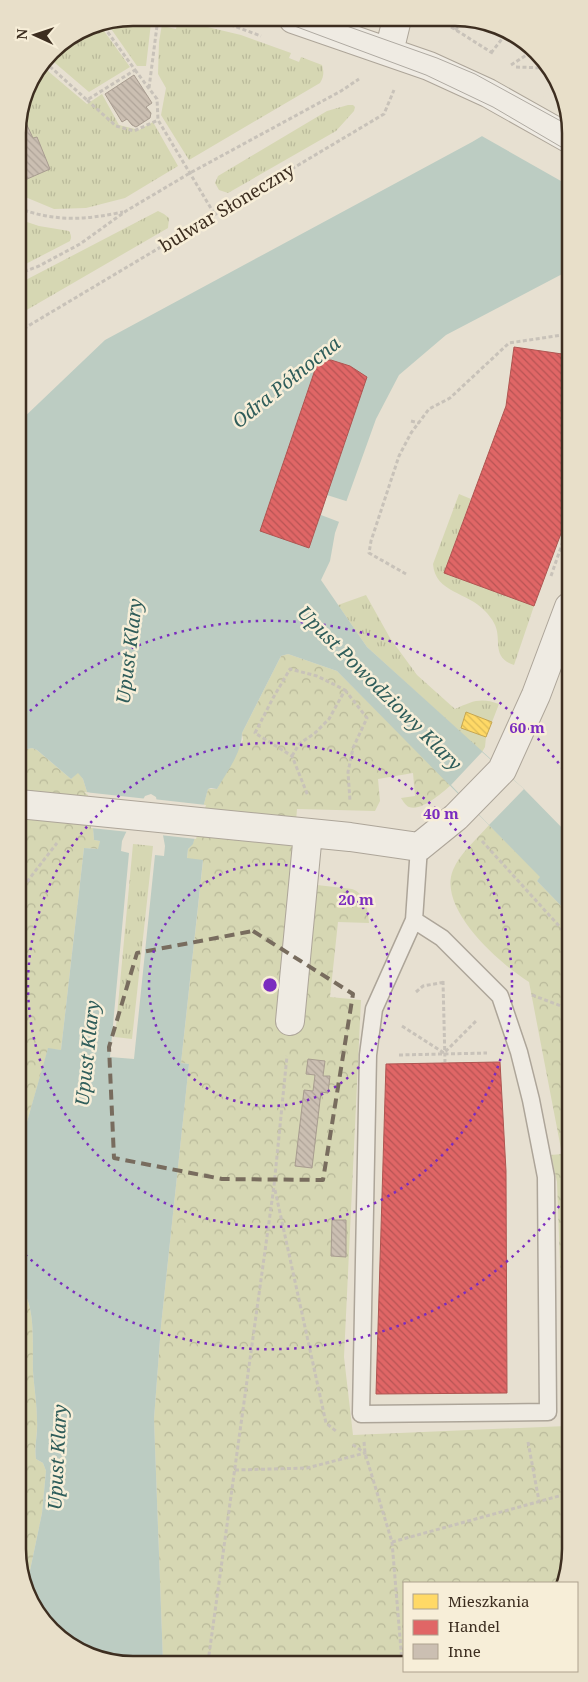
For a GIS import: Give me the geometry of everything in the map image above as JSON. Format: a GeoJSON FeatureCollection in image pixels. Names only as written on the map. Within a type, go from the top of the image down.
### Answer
{"type":"FeatureCollection","features":[{"type":"Feature","properties":{"kind":"street"},"geometry":{"type":"LineString","coordinates":[[313,26],[438,70],[501,100],[562,135]]}},
{"type":"Feature","properties":{"kind":"street"},"geometry":{"type":"LineString","coordinates":[[397,26],[398,55]]}},
{"type":"Feature","properties":{"kind":"street"},"geometry":{"type":"LineString","coordinates":[[26,805],[308,832],[419,847],[462,810],[502,770],[536,695],[562,625]]}},
{"type":"Feature","properties":{"kind":"street"},"geometry":{"type":"LineString","coordinates":[[290,1021],[308,832]]}},
{"type":"Feature","properties":{"kind":"lane"},"geometry":{"type":"LineString","coordinates":[[414,920],[442,938],[500,996],[519,1052],[531,1100],[546,1177],[548,1412],[361,1414],[368,1054],[374,1009],[414,920],[419,847]]}},
{"type":"Feature","properties":{"kind":"path"},"geometry":{"type":"LineString","coordinates":[[149,88],[157,26]]}},
{"type":"Feature","properties":{"kind":"path"},"geometry":{"type":"LineString","coordinates":[[449,26],[497,57]]}},
{"type":"Feature","properties":{"kind":"path"},"geometry":{"type":"LineString","coordinates":[[455,30],[459,26]]}},
{"type":"Feature","properties":{"kind":"path"},"geometry":{"type":"LineString","coordinates":[[106,30],[157,99],[158,120],[215,215]]}},
{"type":"Feature","properties":{"kind":"path"},"geometry":{"type":"LineString","coordinates":[[491,53],[502,38]]}},
{"type":"Feature","properties":{"kind":"path"},"geometry":{"type":"LineString","coordinates":[[26,271],[80,244],[126,211],[190,173],[341,92],[398,55]]}},
{"type":"Feature","properties":{"kind":"path","name":"bulwar Słoneczny"},"geometry":{"type":"LineString","coordinates":[[26,327],[384,114],[398,55]]}},
{"type":"Feature","properties":{"kind":"path"},"geometry":{"type":"LineString","coordinates":[[510,66],[527,55]]}},
{"type":"Feature","properties":{"kind":"path"},"geometry":{"type":"LineString","coordinates":[[504,62],[510,66],[540,68]]}},
{"type":"Feature","properties":{"kind":"path"},"geometry":{"type":"LineString","coordinates":[[50,67],[116,126],[134,131],[158,120]]}},
{"type":"Feature","properties":{"kind":"path"},"geometry":{"type":"LineString","coordinates":[[87,100],[135,70]]}},
{"type":"Feature","properties":{"kind":"path"},"geometry":{"type":"LineString","coordinates":[[26,211],[43,216],[80,219],[96,218],[126,211]]}},
{"type":"Feature","properties":{"kind":"path"},"geometry":{"type":"LineString","coordinates":[[406,574],[369,553],[371,541],[399,456],[411,432],[430,409],[450,398],[509,343],[562,335]]}},
{"type":"Feature","properties":{"kind":"path"},"geometry":{"type":"LineString","coordinates":[[411,421],[419,423]]}},
{"type":"Feature","properties":{"kind":"path"},"geometry":{"type":"LineString","coordinates":[[308,832],[310,800],[292,756],[255,733],[272,698],[290,669],[317,676],[344,690],[367,718],[353,748],[348,772],[350,837]]}},
{"type":"Feature","properties":{"kind":"path"},"geometry":{"type":"LineString","coordinates":[[292,756],[298,744],[315,734],[329,719],[344,690]]}},
{"type":"Feature","properties":{"kind":"path"},"geometry":{"type":"LineString","coordinates":[[26,883],[82,810]]}},
{"type":"Feature","properties":{"kind":"path"},"geometry":{"type":"LineString","coordinates":[[462,810],[480,840],[562,929]]}},
{"type":"Feature","properties":{"kind":"path"},"geometry":{"type":"LineString","coordinates":[[412,997],[423,986],[451,982]]}},
{"type":"Feature","properties":{"kind":"path"},"geometry":{"type":"LineString","coordinates":[[443,994],[444,1062]]}},
{"type":"Feature","properties":{"kind":"path"},"geometry":{"type":"LineString","coordinates":[[500,996],[531,995],[562,1005]]}},
{"type":"Feature","properties":{"kind":"path"},"geometry":{"type":"LineString","coordinates":[[209,1656],[274,1186],[290,1021]]}},
{"type":"Feature","properties":{"kind":"path"},"geometry":{"type":"LineString","coordinates":[[444,1054],[473,1024]]}},
{"type":"Feature","properties":{"kind":"path"},"geometry":{"type":"LineString","coordinates":[[402,1025],[444,1054]]}},
{"type":"Feature","properties":{"kind":"path"},"geometry":{"type":"LineString","coordinates":[[368,1054],[519,1052]]}},
{"type":"Feature","properties":{"kind":"path"},"geometry":{"type":"LineString","coordinates":[[274,1186],[326,1423],[342,1435]]}},
{"type":"Feature","properties":{"kind":"path"},"geometry":{"type":"LineString","coordinates":[[523,1412],[539,1501]]}},
{"type":"Feature","properties":{"kind":"path"},"geometry":{"type":"LineString","coordinates":[[350,1441],[365,1454],[392,1542],[402,1656]]}},
{"type":"Feature","properties":{"kind":"path"},"geometry":{"type":"LineString","coordinates":[[235,1470],[307,1468],[365,1454]]}},
{"type":"Feature","properties":{"kind":"path"},"geometry":{"type":"LineString","coordinates":[[392,1542],[562,1495]]}},
{"type":"Feature","properties":{"kind":"highlighted area"},"geometry":{"type":"Polygon","coordinates":[[[253,931],[353,994],[323,1180],[222,1179],[114,1158],[109,1047],[137,953],[253,931]]]}},
{"type":"Feature","properties":{"kind":"green space"},"geometry":{"type":"Polygon","coordinates":[[[151,26],[146,66],[137,66],[111,28],[151,26]]]}},
{"type":"Feature","properties":{"kind":"green space"},"geometry":{"type":"Polygon","coordinates":[[[162,26],[176,29],[177,26],[203,26],[241,35],[291,53],[289,58],[299,62],[301,57],[322,65],[322,78],[320,83],[189,160],[161,115],[166,88],[158,74],[162,26]]]}},
{"type":"Feature","properties":{"kind":"green space"},"geometry":{"type":"Polygon","coordinates":[[[104,31],[130,67],[89,92],[54,62],[60,60],[60,56],[74,44],[92,34],[104,31]]]}},
{"type":"Feature","properties":{"kind":"green space"},"geometry":{"type":"Polygon","coordinates":[[[47,70],[87,104],[102,94],[119,125],[139,130],[153,122],[178,166],[125,198],[86,208],[54,209],[26,197],[27,119],[34,92],[47,70]]]}},
{"type":"Feature","properties":{"kind":"green space"},"geometry":{"type":"Polygon","coordinates":[[[348,105],[355,107],[354,111],[336,131],[228,193],[219,190],[215,183],[218,176],[327,111],[348,105]]]}},
{"type":"Feature","properties":{"kind":"green space"},"geometry":{"type":"Polygon","coordinates":[[[158,211],[169,218],[168,228],[26,310],[26,280],[158,211]]]}},
{"type":"Feature","properties":{"kind":"green space"},"geometry":{"type":"Polygon","coordinates":[[[26,222],[69,231],[70,241],[26,264],[26,222]]]}},
{"type":"Feature","properties":{"kind":"green space"},"geometry":{"type":"Polygon","coordinates":[[[459,494],[471,499],[444,573],[534,606],[514,665],[507,662],[499,652],[498,635],[493,621],[487,614],[478,605],[446,587],[435,574],[433,564],[459,494]]]}},
{"type":"Feature","properties":{"kind":"green space"},"geometry":{"type":"Polygon","coordinates":[[[366,595],[390,638],[417,675],[455,709],[482,700],[499,704],[492,722],[466,712],[461,728],[486,737],[485,747],[482,752],[367,647],[338,605],[366,595]]]}},
{"type":"Feature","properties":{"kind":"green space"},"geometry":{"type":"Polygon","coordinates":[[[288,654],[337,671],[451,785],[420,807],[409,807],[401,798],[415,796],[413,773],[378,779],[380,801],[375,811],[297,809],[291,882],[357,891],[367,908],[369,918],[369,923],[338,922],[330,997],[361,1000],[344,1357],[353,1435],[562,1426],[562,1556],[556,1582],[403,1582],[403,1656],[163,1656],[154,1419],[161,1326],[189,1064],[181,1063],[203,861],[187,859],[188,849],[193,843],[208,789],[217,789],[243,740],[242,733],[281,656],[288,654]]]}},
{"type":"Feature","properties":{"kind":"green space"},"geometry":{"type":"Polygon","coordinates":[[[32,748],[37,750],[71,779],[78,772],[83,779],[87,792],[90,793],[94,840],[100,841],[99,849],[84,848],[61,1050],[48,1049],[26,1126],[26,749],[32,748]]]}},
{"type":"Feature","properties":{"kind":"green space"},"geometry":{"type":"Polygon","coordinates":[[[489,825],[541,877],[537,881],[562,907],[562,1154],[529,982],[488,949],[474,934],[462,918],[454,901],[450,885],[453,870],[469,846],[489,825]]]}},
{"type":"Feature","properties":{"kind":"green space"},"geometry":{"type":"Polygon","coordinates":[[[133,844],[153,846],[132,1039],[115,1037],[133,844]]]}},
{"type":"Feature","properties":{"kind":"green space"},"geometry":{"type":"Polygon","coordinates":[[[562,1154],[562,1318],[557,1182],[551,1155],[562,1154]]]}},
{"type":"Feature","properties":{"kind":"green space"},"geometry":{"type":"Polygon","coordinates":[[[26,1296],[32,1326],[33,1371],[37,1414],[36,1459],[43,1463],[46,1471],[42,1513],[29,1574],[26,1556],[26,1296]]]}},
{"type":"Feature","properties":{"kind":"water"},"geometry":{"type":"Polygon","coordinates":[[[554,93],[562,126],[562,274],[446,335],[399,375],[376,419],[335,533],[330,561],[321,580],[367,647],[524,789],[562,828],[562,907],[537,881],[540,877],[337,671],[288,654],[281,656],[242,733],[240,747],[233,762],[217,789],[208,789],[193,844],[188,849],[187,858],[203,860],[181,1063],[189,1064],[161,1326],[154,1419],[163,1656],[112,1654],[86,1645],[68,1634],[44,1608],[37,1596],[29,1574],[42,1513],[46,1471],[43,1463],[36,1459],[37,1415],[33,1371],[32,1326],[26,1296],[26,1125],[48,1048],[61,1050],[84,848],[98,849],[100,841],[94,840],[90,793],[87,792],[83,779],[78,773],[71,779],[37,750],[32,748],[26,749],[26,415],[105,340],[472,142],[554,93]],[[151,794],[145,796],[122,841],[121,851],[129,853],[110,1057],[134,1059],[155,855],[164,856],[165,846],[156,797],[151,794]]]}},
{"type":"Feature","properties":{"kind":"pier"},"geometry":{"type":"Polygon","coordinates":[[[553,91],[560,112],[562,126],[562,182],[480,135],[553,91]]]}},
{"type":"Feature","properties":{"kind":"pier"},"geometry":{"type":"Polygon","coordinates":[[[327,495],[349,502],[342,523],[321,515],[327,495]]]}},
{"type":"Feature","properties":{"kind":"pier"},"geometry":{"type":"Polygon","coordinates":[[[482,752],[524,789],[489,825],[451,785],[482,752]]]}},
{"type":"Feature","properties":{"kind":"pier"},"geometry":{"type":"Polygon","coordinates":[[[84,792],[148,799],[129,832],[91,828],[88,795],[84,792]]]}},
{"type":"Feature","properties":{"kind":"pier"},"geometry":{"type":"Polygon","coordinates":[[[153,799],[206,805],[196,839],[160,835],[153,799]]]}},
{"type":"Feature","properties":{"kind":"building: Mieszkania"},"geometry":{"type":"Polygon","coordinates":[[[466,712],[492,722],[486,737],[461,728],[466,712]]]}},
{"type":"Feature","properties":{"kind":"building: Handel"},"geometry":{"type":"Polygon","coordinates":[[[514,347],[562,354],[562,531],[534,606],[444,573],[506,406],[514,347]]]}},
{"type":"Feature","properties":{"kind":"building: Handel"},"geometry":{"type":"Polygon","coordinates":[[[331,360],[350,366],[367,377],[309,548],[260,531],[318,361],[331,360]]]}},
{"type":"Feature","properties":{"kind":"building: Handel"},"geometry":{"type":"Polygon","coordinates":[[[500,1062],[506,1171],[507,1393],[376,1394],[386,1064],[500,1062]]]}},
{"type":"Feature","properties":{"kind":"building: Inne"},"geometry":{"type":"Polygon","coordinates":[[[134,75],[152,103],[146,107],[151,113],[150,118],[136,127],[127,119],[122,122],[105,94],[134,75]]]}},
{"type":"Feature","properties":{"kind":"building: Inne"},"geometry":{"type":"Polygon","coordinates":[[[26,124],[33,138],[37,137],[50,169],[26,180],[26,124]]]}},
{"type":"Feature","properties":{"kind":"building: Inne"},"geometry":{"type":"Polygon","coordinates":[[[308,1059],[325,1061],[323,1076],[330,1076],[328,1093],[321,1092],[312,1168],[295,1166],[304,1090],[313,1091],[315,1075],[306,1074],[308,1059]]]}},
{"type":"Feature","properties":{"kind":"building: Inne"},"geometry":{"type":"Polygon","coordinates":[[[332,1220],[346,1220],[346,1257],[331,1256],[332,1220]]]}},
{"type":"Feature","properties":{"kind":"tram line"},"geometry":{"type":"LineString","coordinates":[[294,26],[426,75],[493,107],[562,147]]}},
{"type":"Feature","properties":{"kind":"tram line"},"geometry":{"type":"LineString","coordinates":[[347,26],[437,58],[475,74],[561,121]]}},
{"type":"Feature","properties":{"kind":"water label","name":"Odra Północna"},"geometry":{"type":"Point","coordinates":[286,382]}},
{"type":"Feature","properties":{"kind":"water label","name":"Upust Klary"},"geometry":{"type":"Point","coordinates":[129,651]}},
{"type":"Feature","properties":{"kind":"water label","name":"Upust Powodziowy Klary"},"geometry":{"type":"Point","coordinates":[380,688]}},
{"type":"Feature","properties":{"kind":"water label","name":"Upust Klary"},"geometry":{"type":"Point","coordinates":[87,1053]}},
{"type":"Feature","properties":{"kind":"water label","name":"Upust Klary"},"geometry":{"type":"Point","coordinates":[57,1457]}}]}
